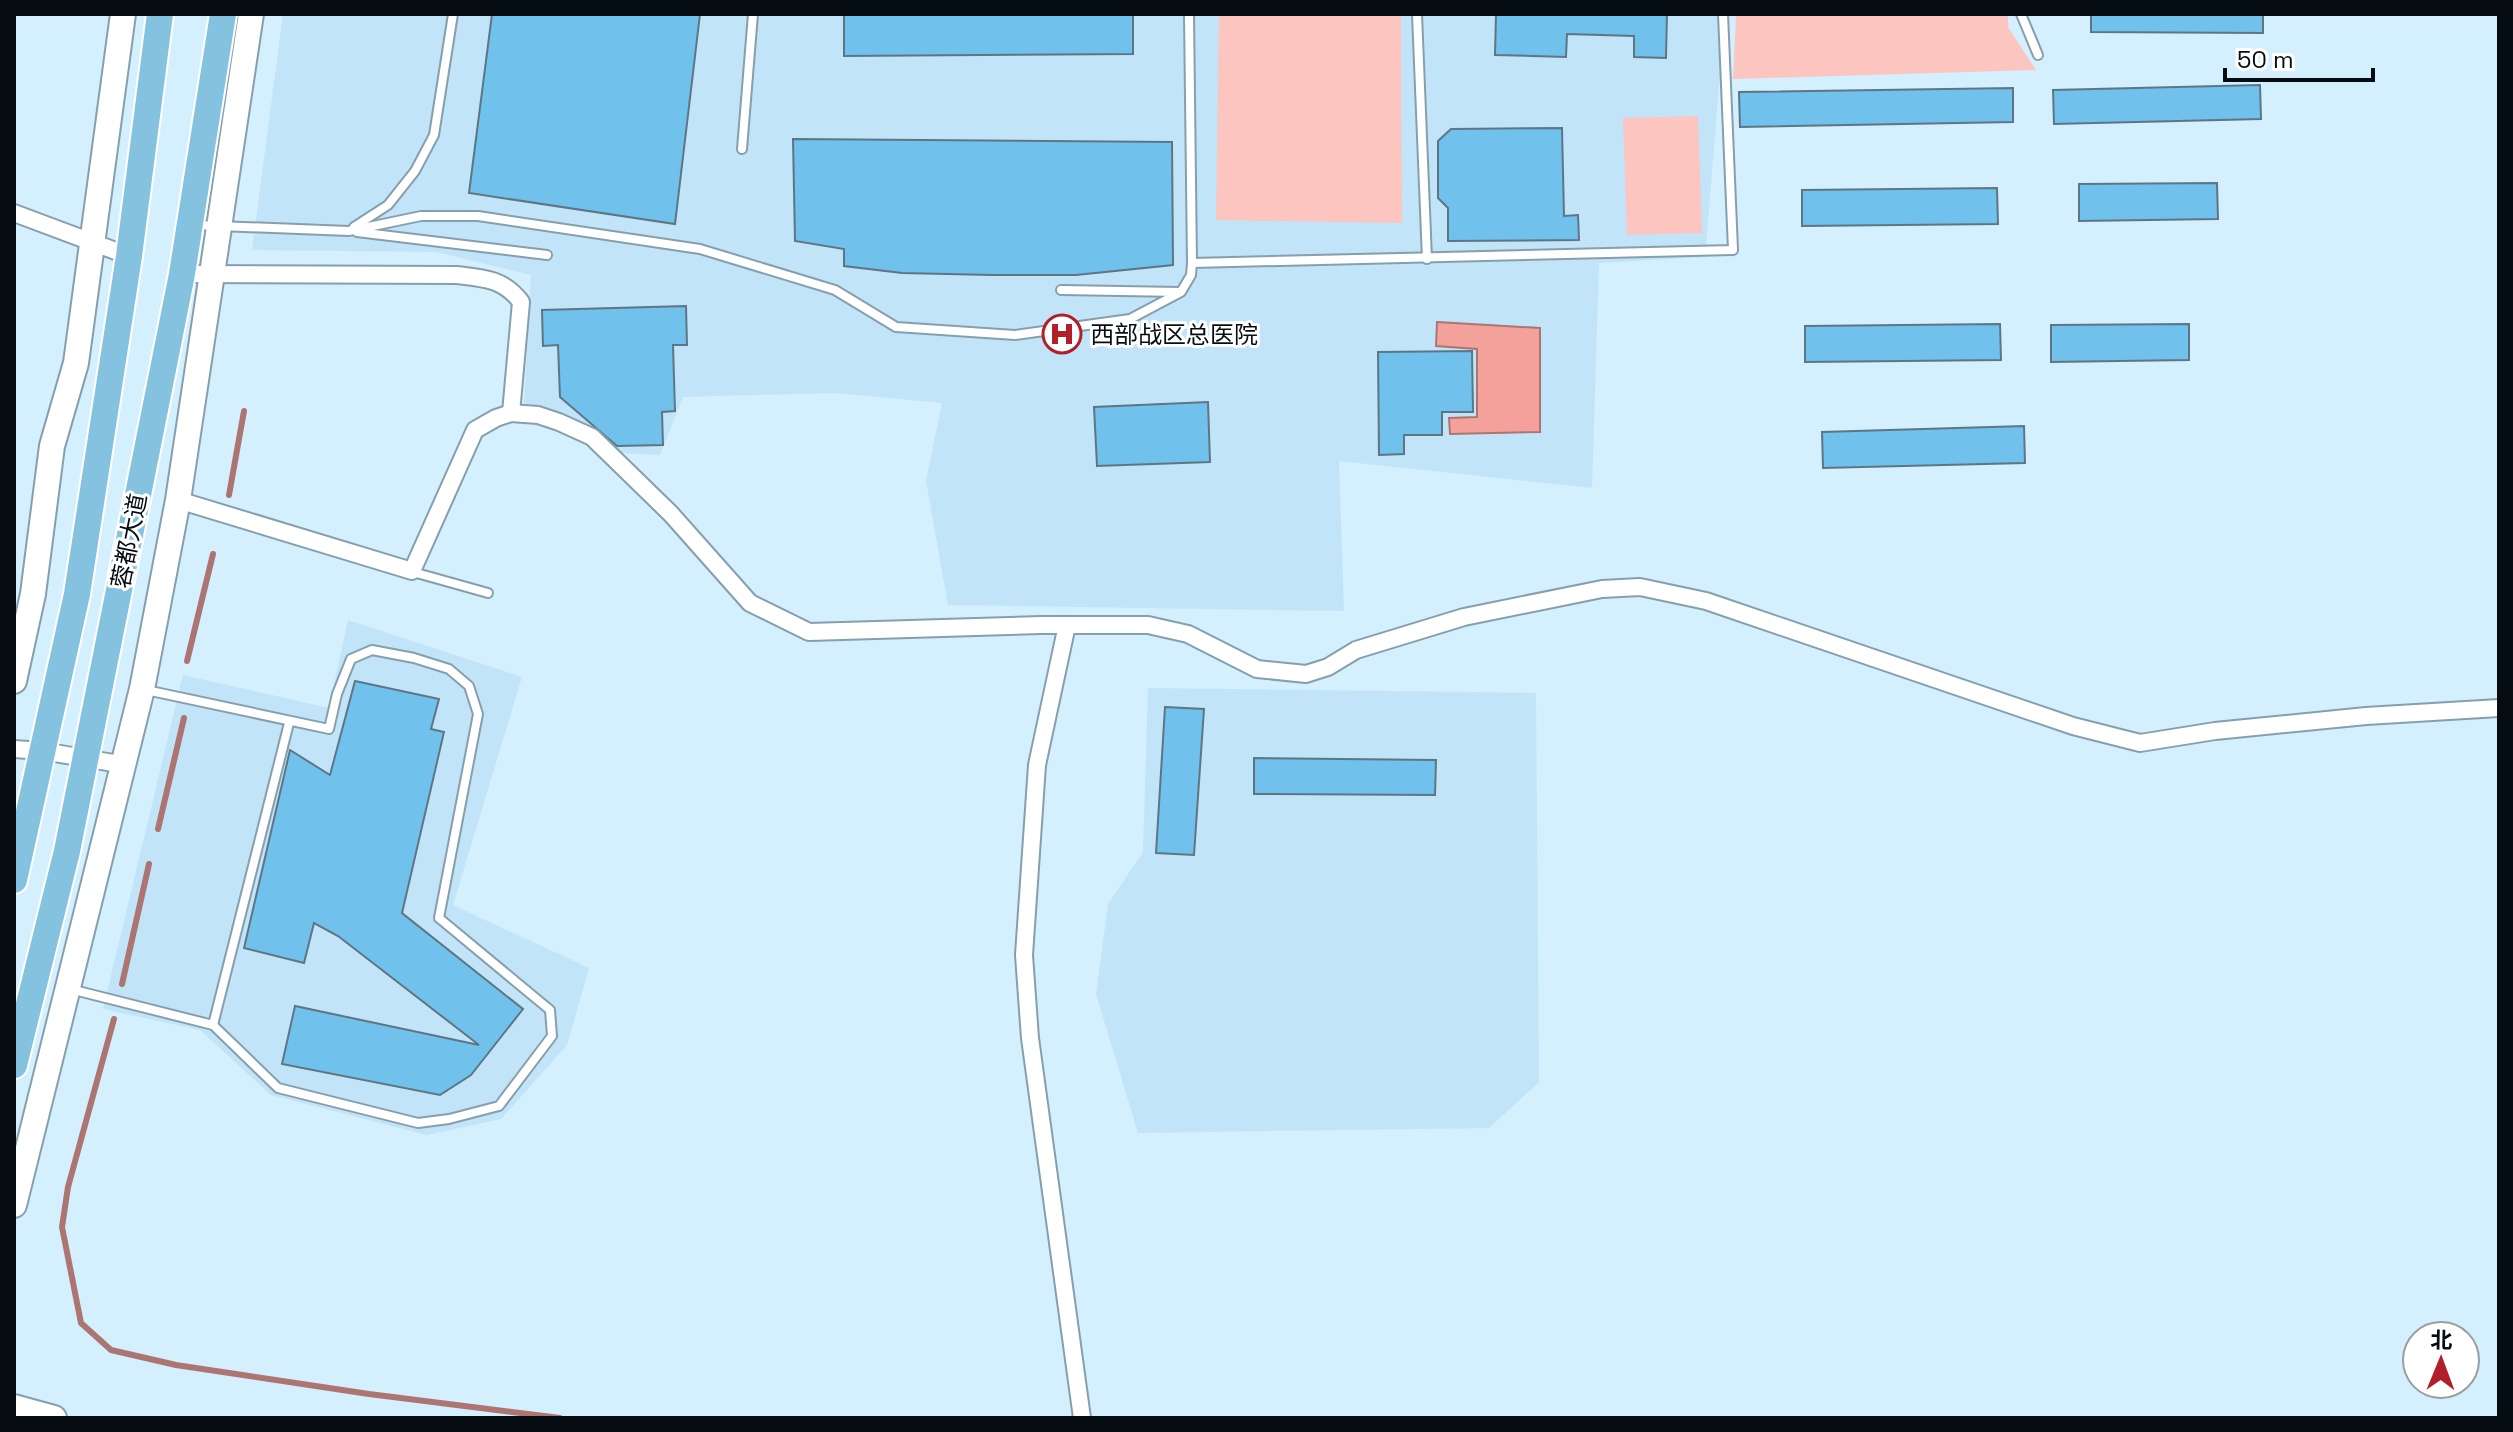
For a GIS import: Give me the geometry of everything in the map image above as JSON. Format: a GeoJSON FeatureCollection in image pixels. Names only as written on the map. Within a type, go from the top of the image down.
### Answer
{"type":"FeatureCollection","features":[{"type":"Feature","properties":{"kind":"main road","name":"蓉都大道"},"geometry":{"type":"LineString","coordinates":[[14,880],[77,594],[129,256],[160,14]]}},
{"type":"Feature","properties":{"kind":"main road","name":"蓉都大道"},"geometry":{"type":"LineString","coordinates":[[14,1065],[67,851],[192,225],[223,14]]}},
{"type":"Feature","properties":{"kind":"street"},"geometry":{"type":"LineString","coordinates":[[14,681],[33,594],[52,446],[76,363],[123,14]]}},
{"type":"Feature","properties":{"kind":"street"},"geometry":{"type":"LineString","coordinates":[[14,1205],[142,689],[178,500],[251,14]]}},
{"type":"Feature","properties":{"kind":"street"},"geometry":{"type":"LineString","coordinates":[[14,213],[129,256]]}},
{"type":"Feature","properties":{"kind":"street"},"geometry":{"type":"LineString","coordinates":[[182,274],[457,275],[493,279],[512,290],[521,302],[511,413]]}},
{"type":"Feature","properties":{"kind":"street"},"geometry":{"type":"LineString","coordinates":[[178,500],[412,571],[475,430],[511,413],[538,415],[592,437],[671,514],[750,603],[809,632],[1148,625],[1188,634],[1257,669],[1306,674],[1328,667],[1356,650],[1464,617],[1602,589],[1640,587],[1706,601],[2073,726],[2140,743],[2230,729],[2499,708]]}},
{"type":"Feature","properties":{"kind":"street"},"geometry":{"type":"LineString","coordinates":[[1067,625],[1037,765],[1024,955],[1030,1038],[1082,1418]]}},
{"type":"Feature","properties":{"kind":"street"},"geometry":{"type":"LineString","coordinates":[[14,749],[125,765]]}},
{"type":"Feature","properties":{"kind":"street"},"geometry":{"type":"LineString","coordinates":[[14,1407],[54,1418]]}},
{"type":"Feature","properties":{"kind":"lane"},"geometry":{"type":"LineString","coordinates":[[349,231],[388,205],[415,171],[434,135],[453,14]]}},
{"type":"Feature","properties":{"kind":"lane"},"geometry":{"type":"LineString","coordinates":[[742,149],[753,14]]}},
{"type":"Feature","properties":{"kind":"lane"},"geometry":{"type":"LineString","coordinates":[[349,231],[421,216],[478,216],[700,249],[835,290],[896,327],[1015,335],[1130,319],[1181,292],[1191,275],[1189,14]]}},
{"type":"Feature","properties":{"kind":"lane"},"geometry":{"type":"LineString","coordinates":[[1417,14],[1427,259]]}},
{"type":"Feature","properties":{"kind":"lane"},"geometry":{"type":"LineString","coordinates":[[1192,263],[1733,250],[1723,14]]}},
{"type":"Feature","properties":{"kind":"lane"},"geometry":{"type":"LineString","coordinates":[[2021,14],[2038,55]]}},
{"type":"Feature","properties":{"kind":"lane"},"geometry":{"type":"LineString","coordinates":[[192,225],[349,231],[547,255]]}},
{"type":"Feature","properties":{"kind":"lane"},"geometry":{"type":"LineString","coordinates":[[1061,290],[1181,292]]}},
{"type":"Feature","properties":{"kind":"lane"},"geometry":{"type":"LineString","coordinates":[[412,571],[488,593]]}},
{"type":"Feature","properties":{"kind":"lane"},"geometry":{"type":"LineString","coordinates":[[70,989],[213,1025],[278,1088],[418,1123],[449,1119],[499,1106],[552,1036],[550,1010],[439,918],[478,714],[469,686],[449,669],[372,650],[351,659],[337,694],[329,729],[289,723],[142,689]]}},
{"type":"Feature","properties":{"kind":"lane"},"geometry":{"type":"LineString","coordinates":[[213,1025],[289,723]]}},
{"type":"Feature","properties":{"kind":"shaded area","name":"西部战区总医院"},"geometry":{"type":"Polygon","coordinates":[[[283,14],[1725,14],[1705,257],[1599,263],[1592,488],[1339,461],[1344,611],[948,605],[926,481],[942,403],[835,393],[683,397],[660,455],[620,453],[571,418],[524,403],[531,275],[436,252],[252,250],[283,14]]]}},
{"type":"Feature","properties":{"kind":"shaded area"},"geometry":{"type":"Polygon","coordinates":[[[1219,14],[1401,14],[1402,223],[1216,220],[1219,14]]]}},
{"type":"Feature","properties":{"kind":"shaded area"},"geometry":{"type":"Polygon","coordinates":[[[1736,14],[2008,14],[2008,27],[2036,70],[1733,79],[1736,14]]]}},
{"type":"Feature","properties":{"kind":"shaded area"},"geometry":{"type":"Polygon","coordinates":[[[1698,116],[1702,233],[1627,235],[1623,118],[1698,116]]]}},
{"type":"Feature","properties":{"kind":"shaded area"},"geometry":{"type":"Polygon","coordinates":[[[1437,322],[1540,328],[1540,432],[1450,434],[1449,418],[1477,417],[1477,349],[1436,346],[1437,322]]]}},
{"type":"Feature","properties":{"kind":"shaded area"},"geometry":{"type":"Polygon","coordinates":[[[348,620],[522,677],[453,905],[589,968],[567,1045],[501,1119],[427,1135],[271,1095],[200,1030],[103,1009],[183,675],[329,708],[348,620]]]}},
{"type":"Feature","properties":{"kind":"shaded area"},"geometry":{"type":"Polygon","coordinates":[[[1148,688],[1536,693],[1539,1082],[1489,1128],[1138,1133],[1096,994],[1108,904],[1143,852],[1148,688]]]}},
{"type":"Feature","properties":{"kind":"building"},"geometry":{"type":"Polygon","coordinates":[[[492,14],[700,14],[675,224],[469,193],[492,14]]]}},
{"type":"Feature","properties":{"kind":"building"},"geometry":{"type":"Polygon","coordinates":[[[844,14],[1133,14],[1133,54],[844,56],[844,14]]]}},
{"type":"Feature","properties":{"kind":"building"},"geometry":{"type":"Polygon","coordinates":[[[1496,14],[1667,14],[1666,58],[1634,57],[1634,36],[1567,34],[1566,57],[1495,55],[1496,14]]]}},
{"type":"Feature","properties":{"kind":"building"},"geometry":{"type":"Polygon","coordinates":[[[2091,14],[2263,14],[2263,33],[2091,32],[2091,14]]]}},
{"type":"Feature","properties":{"kind":"building"},"geometry":{"type":"Polygon","coordinates":[[[2260,85],[2261,119],[2054,124],[2053,90],[2260,85]]]}},
{"type":"Feature","properties":{"kind":"building"},"geometry":{"type":"Polygon","coordinates":[[[2013,88],[2013,122],[1740,127],[1739,92],[2013,88]]]}},
{"type":"Feature","properties":{"kind":"building"},"geometry":{"type":"Polygon","coordinates":[[[1562,128],[1564,216],[1578,215],[1579,240],[1448,241],[1448,208],[1438,198],[1438,141],[1451,129],[1562,128]]]}},
{"type":"Feature","properties":{"kind":"building"},"geometry":{"type":"Polygon","coordinates":[[[793,139],[1172,142],[1173,265],[1076,275],[902,273],[844,266],[844,249],[795,241],[793,139]]]}},
{"type":"Feature","properties":{"kind":"building"},"geometry":{"type":"Polygon","coordinates":[[[2217,183],[2218,219],[2079,221],[2079,184],[2217,183]]]}},
{"type":"Feature","properties":{"kind":"building"},"geometry":{"type":"Polygon","coordinates":[[[1997,188],[1998,224],[1802,226],[1802,190],[1997,188]]]}},
{"type":"Feature","properties":{"kind":"building"},"geometry":{"type":"Polygon","coordinates":[[[686,306],[687,345],[673,345],[675,411],[662,412],[663,445],[617,446],[560,397],[558,345],[543,346],[542,310],[686,306]]]}},
{"type":"Feature","properties":{"kind":"building"},"geometry":{"type":"Polygon","coordinates":[[[2000,324],[2001,360],[1805,362],[1805,326],[2000,324]]]}},
{"type":"Feature","properties":{"kind":"building"},"geometry":{"type":"Polygon","coordinates":[[[2189,324],[2189,360],[2051,362],[2051,325],[2189,324]]]}},
{"type":"Feature","properties":{"kind":"building"},"geometry":{"type":"Polygon","coordinates":[[[1472,351],[1473,412],[1442,412],[1442,435],[1404,435],[1404,454],[1379,455],[1378,352],[1472,351]]]}},
{"type":"Feature","properties":{"kind":"building"},"geometry":{"type":"Polygon","coordinates":[[[1208,402],[1210,462],[1097,466],[1094,407],[1208,402]]]}},
{"type":"Feature","properties":{"kind":"building"},"geometry":{"type":"Polygon","coordinates":[[[2024,426],[2025,463],[1823,468],[1822,432],[2024,426]]]}},
{"type":"Feature","properties":{"kind":"building"},"geometry":{"type":"Polygon","coordinates":[[[355,681],[439,699],[431,729],[444,732],[402,913],[523,1009],[471,1075],[440,1095],[282,1064],[295,1006],[479,1045],[338,936],[314,923],[304,963],[244,948],[290,750],[330,775],[355,681]]]}},
{"type":"Feature","properties":{"kind":"building"},"geometry":{"type":"Polygon","coordinates":[[[1165,707],[1204,709],[1194,855],[1156,853],[1165,707]]]}},
{"type":"Feature","properties":{"kind":"building"},"geometry":{"type":"Polygon","coordinates":[[[1254,758],[1436,760],[1435,795],[1254,794],[1254,758]]]}},
{"type":"Feature","properties":{"kind":"waterway"},"geometry":{"type":"LineString","coordinates":[[229,495],[244,411]]}},
{"type":"Feature","properties":{"kind":"waterway"},"geometry":{"type":"LineString","coordinates":[[187,661],[213,554]]}},
{"type":"Feature","properties":{"kind":"waterway"},"geometry":{"type":"LineString","coordinates":[[158,829],[184,718]]}},
{"type":"Feature","properties":{"kind":"waterway"},"geometry":{"type":"LineString","coordinates":[[122,984],[149,864]]}},
{"type":"Feature","properties":{"kind":"waterway"},"geometry":{"type":"LineString","coordinates":[[114,1019],[68,1187],[62,1227],[81,1323],[111,1350],[176,1365],[560,1418]]}},
{"type":"Feature","properties":{"kind":"place","name":"西部战区总医院"},"geometry":{"type":"Point","coordinates":[1062,334]}}]}
